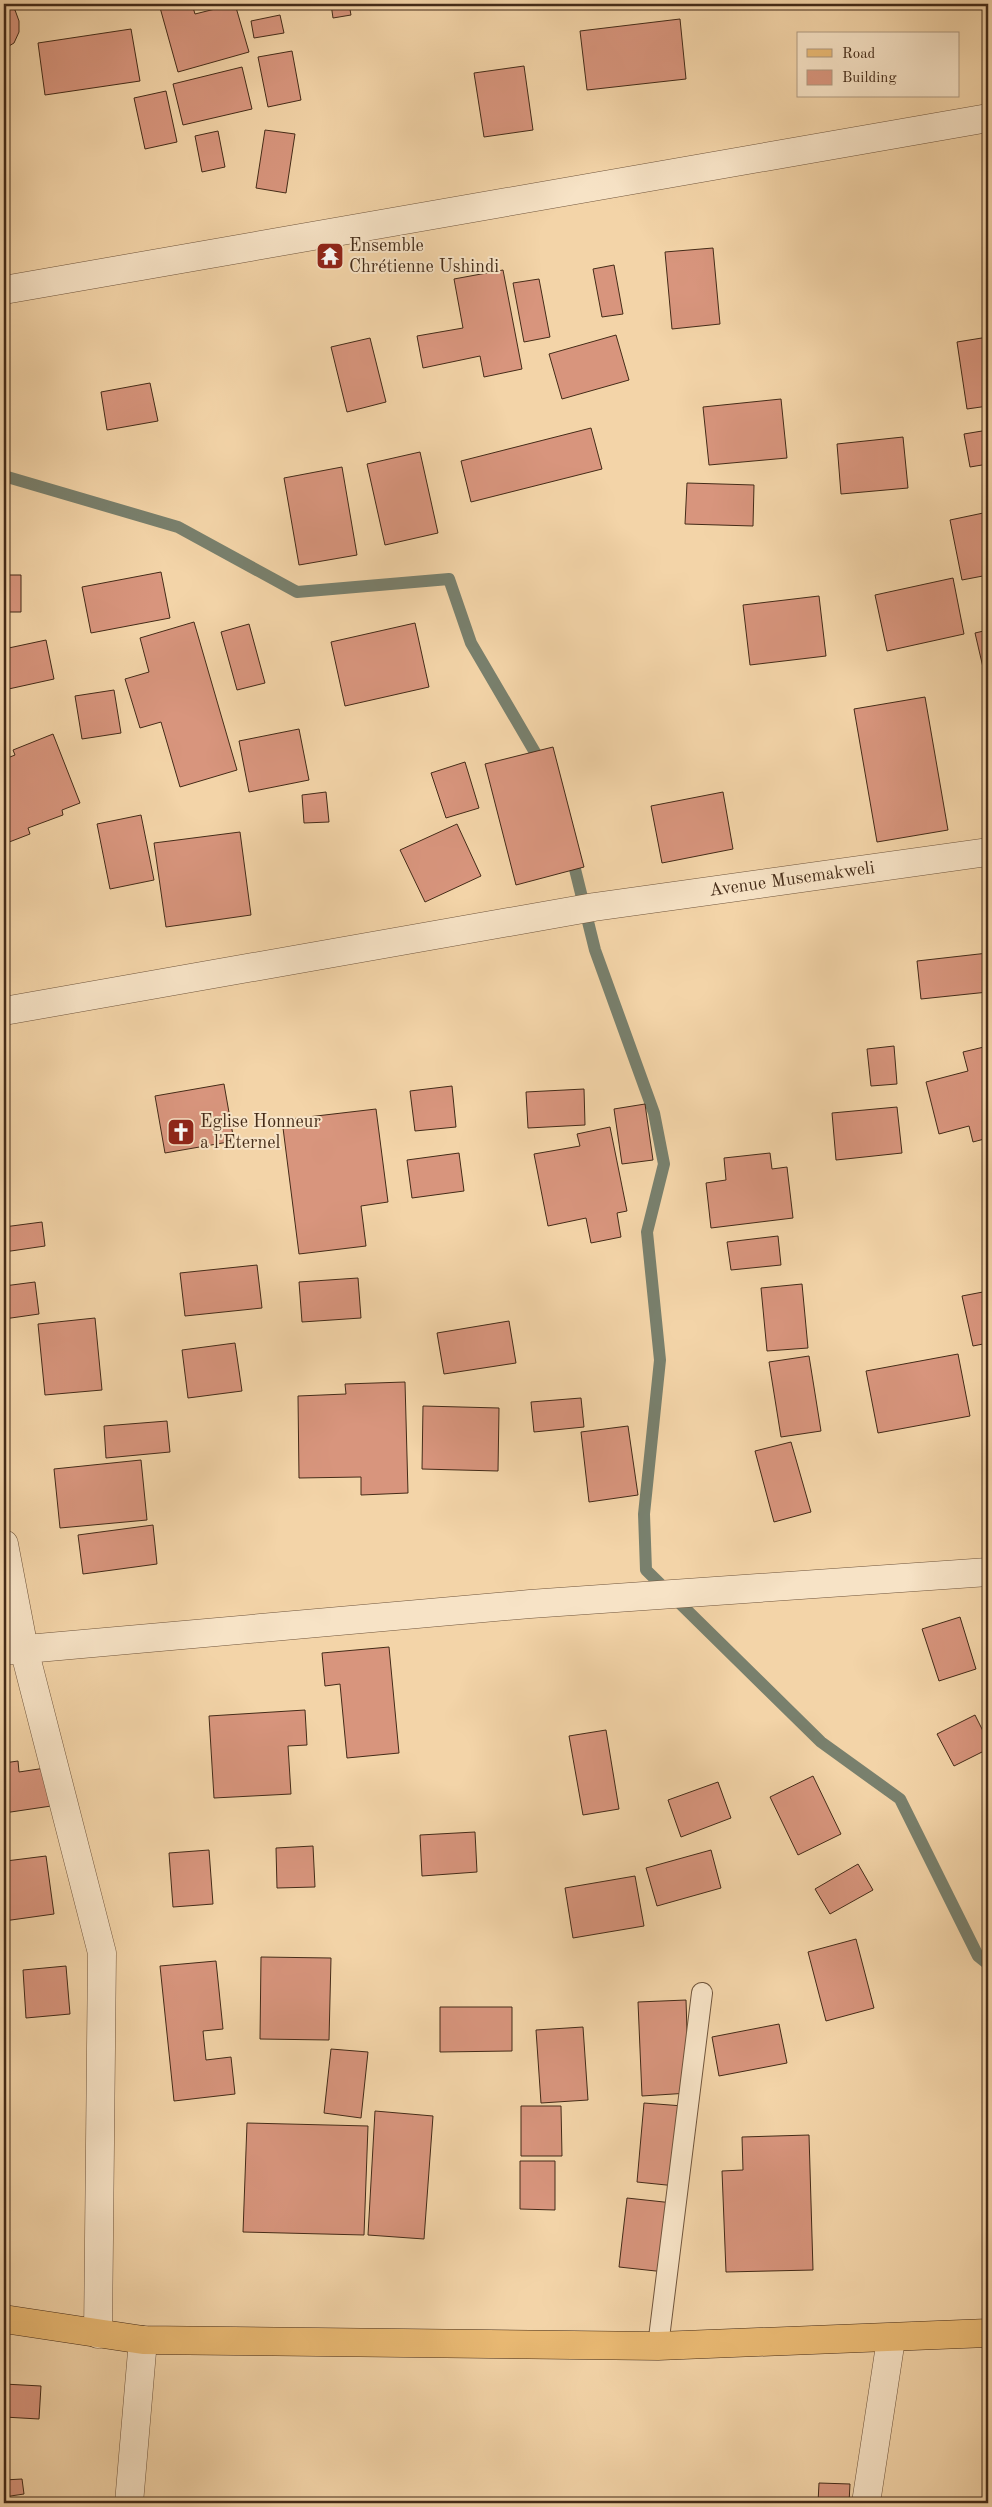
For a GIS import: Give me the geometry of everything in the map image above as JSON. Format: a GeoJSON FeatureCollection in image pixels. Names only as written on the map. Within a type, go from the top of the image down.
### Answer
{"type":"FeatureCollection","features":[{"type":"Feature","properties":{"kind":"main road"},"geometry":{"type":"LineString","coordinates":[[4,2319],[143,2340],[658,2346],[988,2333]]}},
{"type":"Feature","properties":{"kind":"street"},"geometry":{"type":"LineString","coordinates":[[4,290],[988,118]]}},
{"type":"Feature","properties":{"kind":"street","name":"Avenue Musemakweli"},"geometry":{"type":"LineString","coordinates":[[4,1011],[583,910],[988,852]]}},
{"type":"Feature","properties":{"kind":"street"},"geometry":{"type":"LineString","coordinates":[[4,1544],[14,1650],[102,1953],[98,2334]]}},
{"type":"Feature","properties":{"kind":"street"},"geometry":{"type":"LineString","coordinates":[[14,1650],[712,1590],[988,1572]]}},
{"type":"Feature","properties":{"kind":"street"},"geometry":{"type":"LineString","coordinates":[[866,2503],[891,2338]]}},
{"type":"Feature","properties":{"kind":"street"},"geometry":{"type":"LineString","coordinates":[[129,2503],[143,2340]]}},
{"type":"Feature","properties":{"kind":"lane"},"geometry":{"type":"LineString","coordinates":[[658,2346],[702,1993]]}},
{"type":"Feature","properties":{"kind":"building"},"geometry":{"type":"Polygon","coordinates":[[[4,4],[15,10],[19,21],[19,32],[14,43],[4,49],[4,4]]]}},
{"type":"Feature","properties":{"kind":"building"},"geometry":{"type":"Polygon","coordinates":[[[159,4],[192,4],[195,14],[235,4],[249,52],[178,72],[159,4]]]}},
{"type":"Feature","properties":{"kind":"building"},"geometry":{"type":"Polygon","coordinates":[[[331,4],[349,4],[351,15],[333,18],[331,4]]]}},
{"type":"Feature","properties":{"kind":"building"},"geometry":{"type":"Polygon","coordinates":[[[280,15],[284,33],[254,38],[251,21],[280,15]]]}},
{"type":"Feature","properties":{"kind":"building"},"geometry":{"type":"Polygon","coordinates":[[[680,19],[686,79],[587,90],[580,31],[680,19]]]}},
{"type":"Feature","properties":{"kind":"building"},"geometry":{"type":"Polygon","coordinates":[[[131,29],[140,81],[45,95],[38,43],[131,29]]]}},
{"type":"Feature","properties":{"kind":"building"},"geometry":{"type":"Polygon","coordinates":[[[292,51],[301,100],[268,107],[258,57],[292,51]]]}},
{"type":"Feature","properties":{"kind":"building"},"geometry":{"type":"Polygon","coordinates":[[[524,66],[533,130],[484,137],[474,73],[524,66]]]}},
{"type":"Feature","properties":{"kind":"building"},"geometry":{"type":"Polygon","coordinates":[[[242,67],[252,109],[183,125],[173,84],[242,67]]]}},
{"type":"Feature","properties":{"kind":"building"},"geometry":{"type":"Polygon","coordinates":[[[166,91],[177,142],[145,149],[134,98],[166,91]]]}},
{"type":"Feature","properties":{"kind":"building"},"geometry":{"type":"Polygon","coordinates":[[[265,130],[295,134],[286,193],[256,188],[265,130]]]}},
{"type":"Feature","properties":{"kind":"building"},"geometry":{"type":"Polygon","coordinates":[[[218,131],[225,167],[202,172],[195,136],[218,131]]]}},
{"type":"Feature","properties":{"kind":"building"},"geometry":{"type":"Polygon","coordinates":[[[713,248],[720,324],[672,329],[665,252],[713,248]]]}},
{"type":"Feature","properties":{"kind":"building"},"geometry":{"type":"Polygon","coordinates":[[[614,265],[623,314],[602,317],[593,269],[614,265]]]}},
{"type":"Feature","properties":{"kind":"building"},"geometry":{"type":"Polygon","coordinates":[[[503,270],[522,369],[484,377],[480,356],[423,368],[417,336],[463,328],[454,279],[503,270]]]}},
{"type":"Feature","properties":{"kind":"building"},"geometry":{"type":"Polygon","coordinates":[[[539,279],[550,337],[524,342],[513,283],[539,279]]]}},
{"type":"Feature","properties":{"kind":"building"},"geometry":{"type":"Polygon","coordinates":[[[616,335],[629,380],[562,399],[549,354],[616,335]]]}},
{"type":"Feature","properties":{"kind":"building"},"geometry":{"type":"Polygon","coordinates":[[[988,337],[988,406],[967,409],[957,342],[988,337]]]}},
{"type":"Feature","properties":{"kind":"building"},"geometry":{"type":"Polygon","coordinates":[[[370,338],[386,402],[347,412],[331,347],[370,338]]]}},
{"type":"Feature","properties":{"kind":"building"},"geometry":{"type":"Polygon","coordinates":[[[150,383],[158,421],[107,430],[101,392],[150,383]]]}},
{"type":"Feature","properties":{"kind":"building"},"geometry":{"type":"Polygon","coordinates":[[[781,399],[787,458],[709,465],[703,407],[781,399]]]}},
{"type":"Feature","properties":{"kind":"building"},"geometry":{"type":"Polygon","coordinates":[[[591,428],[602,469],[471,502],[461,461],[591,428]]]}},
{"type":"Feature","properties":{"kind":"building"},"geometry":{"type":"Polygon","coordinates":[[[988,430],[988,464],[970,467],[964,434],[988,430]]]}},
{"type":"Feature","properties":{"kind":"building"},"geometry":{"type":"Polygon","coordinates":[[[903,437],[908,488],[841,494],[837,444],[903,437]]]}},
{"type":"Feature","properties":{"kind":"building"},"geometry":{"type":"Polygon","coordinates":[[[420,452],[438,533],[385,545],[367,464],[420,452]]]}},
{"type":"Feature","properties":{"kind":"building"},"geometry":{"type":"Polygon","coordinates":[[[342,467],[357,555],[299,565],[284,478],[342,467]]]}},
{"type":"Feature","properties":{"kind":"building"},"geometry":{"type":"Polygon","coordinates":[[[687,483],[754,485],[753,526],[685,524],[687,483]]]}},
{"type":"Feature","properties":{"kind":"building"},"geometry":{"type":"Polygon","coordinates":[[[988,512],[988,575],[962,580],[950,520],[988,512]]]}},
{"type":"Feature","properties":{"kind":"building"},"geometry":{"type":"Polygon","coordinates":[[[4,517],[8,517],[8,564],[4,564],[4,517]]]}},
{"type":"Feature","properties":{"kind":"building"},"geometry":{"type":"Polygon","coordinates":[[[161,572],[170,618],[91,633],[82,587],[161,572]]]}},
{"type":"Feature","properties":{"kind":"building"},"geometry":{"type":"Polygon","coordinates":[[[4,575],[21,575],[21,612],[4,612],[4,575]]]}},
{"type":"Feature","properties":{"kind":"building"},"geometry":{"type":"Polygon","coordinates":[[[953,578],[964,634],[887,651],[875,595],[953,578]]]}},
{"type":"Feature","properties":{"kind":"building"},"geometry":{"type":"Polygon","coordinates":[[[819,596],[826,656],[750,665],[743,605],[819,596]]]}},
{"type":"Feature","properties":{"kind":"building"},"geometry":{"type":"Polygon","coordinates":[[[194,622],[237,770],[180,787],[161,722],[140,728],[125,679],[149,672],[140,638],[194,622]]]}},
{"type":"Feature","properties":{"kind":"building"},"geometry":{"type":"Polygon","coordinates":[[[415,623],[429,687],[345,706],[331,642],[415,623]]]}},
{"type":"Feature","properties":{"kind":"building"},"geometry":{"type":"Polygon","coordinates":[[[249,624],[265,683],[237,690],[221,632],[249,624]]]}},
{"type":"Feature","properties":{"kind":"building"},"geometry":{"type":"Polygon","coordinates":[[[988,630],[988,689],[975,633],[988,630]]]}},
{"type":"Feature","properties":{"kind":"building"},"geometry":{"type":"Polygon","coordinates":[[[46,640],[54,679],[4,690],[4,649],[46,640]]]}},
{"type":"Feature","properties":{"kind":"building"},"geometry":{"type":"Polygon","coordinates":[[[114,690],[121,733],[82,739],[75,696],[114,690]]]}},
{"type":"Feature","properties":{"kind":"building"},"geometry":{"type":"Polygon","coordinates":[[[925,697],[948,830],[877,842],[854,709],[925,697]]]}},
{"type":"Feature","properties":{"kind":"building"},"geometry":{"type":"Polygon","coordinates":[[[299,729],[309,780],[249,792],[239,741],[299,729]]]}},
{"type":"Feature","properties":{"kind":"building"},"geometry":{"type":"Polygon","coordinates":[[[53,734],[80,803],[62,810],[63,815],[28,828],[30,834],[4,844],[4,757],[5,759],[15,755],[13,750],[53,734]]]}},
{"type":"Feature","properties":{"kind":"building"},"geometry":{"type":"Polygon","coordinates":[[[553,747],[584,867],[516,885],[485,764],[553,747]]]}},
{"type":"Feature","properties":{"kind":"building"},"geometry":{"type":"Polygon","coordinates":[[[465,762],[479,808],[446,818],[431,773],[465,762]]]}},
{"type":"Feature","properties":{"kind":"building"},"geometry":{"type":"Polygon","coordinates":[[[326,792],[329,822],[304,823],[302,795],[326,792]]]}},
{"type":"Feature","properties":{"kind":"building"},"geometry":{"type":"Polygon","coordinates":[[[723,792],[733,849],[662,863],[651,806],[723,792]]]}},
{"type":"Feature","properties":{"kind":"building"},"geometry":{"type":"Polygon","coordinates":[[[141,815],[154,880],[110,889],[97,824],[141,815]]]}},
{"type":"Feature","properties":{"kind":"building"},"geometry":{"type":"Polygon","coordinates":[[[457,824],[481,876],[425,902],[400,850],[457,824]]]}},
{"type":"Feature","properties":{"kind":"building"},"geometry":{"type":"Polygon","coordinates":[[[240,832],[251,915],[166,927],[154,843],[240,832]]]}},
{"type":"Feature","properties":{"kind":"building"},"geometry":{"type":"Polygon","coordinates":[[[988,953],[988,992],[921,999],[917,961],[988,953]]]}},
{"type":"Feature","properties":{"kind":"building"},"geometry":{"type":"Polygon","coordinates":[[[894,1046],[897,1084],[871,1086],[867,1049],[894,1046]]]}},
{"type":"Feature","properties":{"kind":"building"},"geometry":{"type":"Polygon","coordinates":[[[988,1046],[988,1138],[973,1142],[969,1126],[939,1134],[926,1082],[968,1071],[963,1052],[988,1046]]]}},
{"type":"Feature","properties":{"kind":"building"},"geometry":{"type":"Polygon","coordinates":[[[224,1084],[234,1141],[165,1153],[155,1096],[224,1084]]]}},
{"type":"Feature","properties":{"kind":"building"},"geometry":{"type":"Polygon","coordinates":[[[452,1086],[456,1127],[415,1131],[410,1091],[452,1086]]]}},
{"type":"Feature","properties":{"kind":"building"},"geometry":{"type":"Polygon","coordinates":[[[584,1089],[585,1125],[528,1128],[526,1092],[584,1089]]]}},
{"type":"Feature","properties":{"kind":"building"},"geometry":{"type":"Polygon","coordinates":[[[645,1104],[653,1160],[622,1164],[614,1109],[645,1104]]]}},
{"type":"Feature","properties":{"kind":"building"},"geometry":{"type":"Polygon","coordinates":[[[897,1107],[902,1153],[836,1160],[832,1113],[897,1107]]]}},
{"type":"Feature","properties":{"kind":"building"},"geometry":{"type":"Polygon","coordinates":[[[376,1109],[388,1202],[361,1206],[366,1246],[299,1254],[282,1120],[376,1109]]]}},
{"type":"Feature","properties":{"kind":"building"},"geometry":{"type":"Polygon","coordinates":[[[610,1127],[627,1211],[617,1213],[621,1237],[591,1243],[586,1218],[548,1226],[534,1154],[580,1146],[577,1134],[610,1127]]]}},
{"type":"Feature","properties":{"kind":"building"},"geometry":{"type":"Polygon","coordinates":[[[459,1153],[464,1191],[412,1198],[407,1160],[459,1153]]]}},
{"type":"Feature","properties":{"kind":"building"},"geometry":{"type":"Polygon","coordinates":[[[770,1153],[772,1169],[787,1167],[793,1218],[711,1228],[706,1183],[726,1180],[724,1158],[770,1153]]]}},
{"type":"Feature","properties":{"kind":"building"},"geometry":{"type":"Polygon","coordinates":[[[42,1222],[45,1246],[4,1252],[4,1227],[42,1222]]]}},
{"type":"Feature","properties":{"kind":"building"},"geometry":{"type":"Polygon","coordinates":[[[778,1236],[781,1265],[731,1270],[727,1242],[778,1236]]]}},
{"type":"Feature","properties":{"kind":"building"},"geometry":{"type":"Polygon","coordinates":[[[257,1265],[262,1308],[185,1316],[180,1273],[257,1265]]]}},
{"type":"Feature","properties":{"kind":"building"},"geometry":{"type":"Polygon","coordinates":[[[358,1278],[361,1318],[302,1322],[299,1282],[358,1278]]]}},
{"type":"Feature","properties":{"kind":"building"},"geometry":{"type":"Polygon","coordinates":[[[35,1282],[39,1314],[4,1319],[4,1286],[35,1282]]]}},
{"type":"Feature","properties":{"kind":"building"},"geometry":{"type":"Polygon","coordinates":[[[802,1284],[808,1348],[767,1351],[761,1288],[802,1284]]]}},
{"type":"Feature","properties":{"kind":"building"},"geometry":{"type":"Polygon","coordinates":[[[988,1291],[988,1343],[973,1346],[962,1296],[988,1291]]]}},
{"type":"Feature","properties":{"kind":"building"},"geometry":{"type":"Polygon","coordinates":[[[95,1318],[102,1390],[45,1395],[38,1324],[95,1318]]]}},
{"type":"Feature","properties":{"kind":"building"},"geometry":{"type":"Polygon","coordinates":[[[509,1321],[516,1363],[444,1374],[437,1333],[509,1321]]]}},
{"type":"Feature","properties":{"kind":"building"},"geometry":{"type":"Polygon","coordinates":[[[235,1343],[242,1391],[188,1398],[182,1350],[235,1343]]]}},
{"type":"Feature","properties":{"kind":"building"},"geometry":{"type":"Polygon","coordinates":[[[958,1354],[970,1416],[878,1433],[866,1371],[958,1354]]]}},
{"type":"Feature","properties":{"kind":"building"},"geometry":{"type":"Polygon","coordinates":[[[809,1356],[821,1431],[781,1437],[769,1362],[809,1356]]]}},
{"type":"Feature","properties":{"kind":"building"},"geometry":{"type":"Polygon","coordinates":[[[405,1382],[408,1493],[361,1495],[361,1477],[299,1478],[298,1396],[346,1394],[345,1384],[405,1382]]]}},
{"type":"Feature","properties":{"kind":"building"},"geometry":{"type":"Polygon","coordinates":[[[581,1398],[584,1427],[534,1432],[531,1402],[581,1398]]]}},
{"type":"Feature","properties":{"kind":"building"},"geometry":{"type":"Polygon","coordinates":[[[423,1406],[499,1408],[498,1471],[422,1469],[423,1406]]]}},
{"type":"Feature","properties":{"kind":"building"},"geometry":{"type":"Polygon","coordinates":[[[167,1421],[170,1452],[106,1458],[104,1426],[167,1421]]]}},
{"type":"Feature","properties":{"kind":"building"},"geometry":{"type":"Polygon","coordinates":[[[628,1426],[638,1495],[589,1502],[581,1432],[628,1426]]]}},
{"type":"Feature","properties":{"kind":"building"},"geometry":{"type":"Polygon","coordinates":[[[791,1442],[811,1512],[774,1522],[755,1451],[791,1442]]]}},
{"type":"Feature","properties":{"kind":"building"},"geometry":{"type":"Polygon","coordinates":[[[141,1460],[147,1520],[60,1528],[54,1469],[141,1460]]]}},
{"type":"Feature","properties":{"kind":"building"},"geometry":{"type":"Polygon","coordinates":[[[153,1525],[157,1564],[83,1574],[78,1535],[153,1525]]]}},
{"type":"Feature","properties":{"kind":"building"},"geometry":{"type":"Polygon","coordinates":[[[960,1617],[976,1669],[939,1681],[922,1629],[960,1617]]]}},
{"type":"Feature","properties":{"kind":"building"},"geometry":{"type":"Polygon","coordinates":[[[389,1647],[399,1753],[347,1758],[340,1684],[325,1686],[322,1653],[389,1647]]]}},
{"type":"Feature","properties":{"kind":"building"},"geometry":{"type":"Polygon","coordinates":[[[305,1710],[307,1745],[288,1746],[291,1794],[214,1798],[209,1716],[305,1710]]]}},
{"type":"Feature","properties":{"kind":"building"},"geometry":{"type":"Polygon","coordinates":[[[975,1715],[988,1741],[988,1749],[954,1766],[937,1734],[975,1715]]]}},
{"type":"Feature","properties":{"kind":"building"},"geometry":{"type":"Polygon","coordinates":[[[606,1730],[619,1809],[583,1815],[569,1736],[606,1730]]]}},
{"type":"Feature","properties":{"kind":"building"},"geometry":{"type":"Polygon","coordinates":[[[18,1761],[19,1772],[52,1767],[58,1805],[4,1813],[4,1763],[18,1761]]]}},
{"type":"Feature","properties":{"kind":"building"},"geometry":{"type":"Polygon","coordinates":[[[813,1776],[841,1834],[798,1855],[770,1797],[813,1776]]]}},
{"type":"Feature","properties":{"kind":"building"},"geometry":{"type":"Polygon","coordinates":[[[718,1782],[731,1818],[681,1837],[668,1800],[718,1782]]]}},
{"type":"Feature","properties":{"kind":"building"},"geometry":{"type":"Polygon","coordinates":[[[475,1832],[477,1872],[422,1876],[420,1835],[475,1832]]]}},
{"type":"Feature","properties":{"kind":"building"},"geometry":{"type":"Polygon","coordinates":[[[313,1846],[315,1887],[277,1888],[276,1848],[313,1846]]]}},
{"type":"Feature","properties":{"kind":"building"},"geometry":{"type":"Polygon","coordinates":[[[209,1850],[213,1904],[173,1907],[169,1853],[209,1850]]]}},
{"type":"Feature","properties":{"kind":"building"},"geometry":{"type":"Polygon","coordinates":[[[711,1850],[721,1888],[657,1906],[646,1868],[711,1850]]]}},
{"type":"Feature","properties":{"kind":"building"},"geometry":{"type":"Polygon","coordinates":[[[46,1856],[54,1914],[4,1921],[4,1873],[8,1872],[6,1861],[46,1856]]]}},
{"type":"Feature","properties":{"kind":"building"},"geometry":{"type":"Polygon","coordinates":[[[858,1864],[873,1890],[830,1914],[815,1889],[858,1864]]]}},
{"type":"Feature","properties":{"kind":"building"},"geometry":{"type":"Polygon","coordinates":[[[635,1876],[644,1926],[573,1938],[565,1888],[635,1876]]]}},
{"type":"Feature","properties":{"kind":"building"},"geometry":{"type":"Polygon","coordinates":[[[856,1939],[874,2008],[826,2021],[808,1952],[856,1939]]]}},
{"type":"Feature","properties":{"kind":"building"},"geometry":{"type":"Polygon","coordinates":[[[261,1957],[331,1958],[329,2040],[260,2039],[261,1957]]]}},
{"type":"Feature","properties":{"kind":"building"},"geometry":{"type":"Polygon","coordinates":[[[216,1961],[223,2029],[203,2031],[206,2060],[231,2057],[235,2094],[174,2101],[160,1966],[216,1961]]]}},
{"type":"Feature","properties":{"kind":"building"},"geometry":{"type":"Polygon","coordinates":[[[66,1966],[70,2014],[26,2018],[23,1970],[66,1966]]]}},
{"type":"Feature","properties":{"kind":"building"},"geometry":{"type":"Polygon","coordinates":[[[686,2000],[689,2093],[642,2096],[638,2002],[686,2000]]]}},
{"type":"Feature","properties":{"kind":"building"},"geometry":{"type":"Polygon","coordinates":[[[440,2007],[512,2007],[512,2051],[440,2052],[440,2007]]]}},
{"type":"Feature","properties":{"kind":"building"},"geometry":{"type":"Polygon","coordinates":[[[779,2024],[787,2063],[719,2076],[712,2037],[779,2024]]]}},
{"type":"Feature","properties":{"kind":"building"},"geometry":{"type":"Polygon","coordinates":[[[583,2027],[588,2100],[541,2103],[536,2030],[583,2027]]]}},
{"type":"Feature","properties":{"kind":"building"},"geometry":{"type":"Polygon","coordinates":[[[331,2049],[368,2052],[361,2118],[324,2113],[331,2049]]]}},
{"type":"Feature","properties":{"kind":"building"},"geometry":{"type":"Polygon","coordinates":[[[644,2103],[683,2106],[676,2186],[637,2182],[644,2103]]]}},
{"type":"Feature","properties":{"kind":"building"},"geometry":{"type":"Polygon","coordinates":[[[521,2106],[561,2106],[562,2156],[521,2156],[521,2106]]]}},
{"type":"Feature","properties":{"kind":"building"},"geometry":{"type":"Polygon","coordinates":[[[375,2111],[433,2116],[424,2239],[368,2235],[375,2111]]]}},
{"type":"Feature","properties":{"kind":"building"},"geometry":{"type":"Polygon","coordinates":[[[247,2123],[368,2126],[364,2235],[243,2232],[247,2123]]]}},
{"type":"Feature","properties":{"kind":"building"},"geometry":{"type":"Polygon","coordinates":[[[809,2135],[813,2270],[726,2272],[722,2171],[743,2170],[742,2137],[809,2135]]]}},
{"type":"Feature","properties":{"kind":"building"},"geometry":{"type":"Polygon","coordinates":[[[520,2161],[555,2161],[555,2210],[520,2209],[520,2161]]]}},
{"type":"Feature","properties":{"kind":"building"},"geometry":{"type":"Polygon","coordinates":[[[627,2198],[673,2203],[665,2272],[619,2267],[627,2198]]]}},
{"type":"Feature","properties":{"kind":"building"},"geometry":{"type":"Polygon","coordinates":[[[4,2384],[41,2386],[39,2419],[4,2417],[4,2384]]]}},
{"type":"Feature","properties":{"kind":"building"},"geometry":{"type":"Polygon","coordinates":[[[22,2479],[24,2494],[4,2497],[4,2480],[22,2479]]]}},
{"type":"Feature","properties":{"kind":"building"},"geometry":{"type":"Polygon","coordinates":[[[819,2483],[850,2484],[849,2503],[818,2503],[819,2483]]]}},
{"type":"Feature","properties":{"kind":"waterway"},"geometry":{"type":"LineString","coordinates":[[4,476],[178,527],[297,592],[449,579],[471,643],[543,766]]}},
{"type":"Feature","properties":{"kind":"waterway"},"geometry":{"type":"LineString","coordinates":[[571,853],[595,950],[654,1113],[664,1164],[647,1232],[660,1360],[644,1514],[646,1570],[821,1742],[900,1799],[978,1956],[988,1964]]}},
{"type":"Feature","properties":{"kind":"place","name":"Ensemble Chrétienne Ushindi"},"geometry":{"type":"Point","coordinates":[330,256]}},
{"type":"Feature","properties":{"kind":"place","name":"Eglise Honneur a l'Eternel"},"geometry":{"type":"Point","coordinates":[181,1132]}}]}
